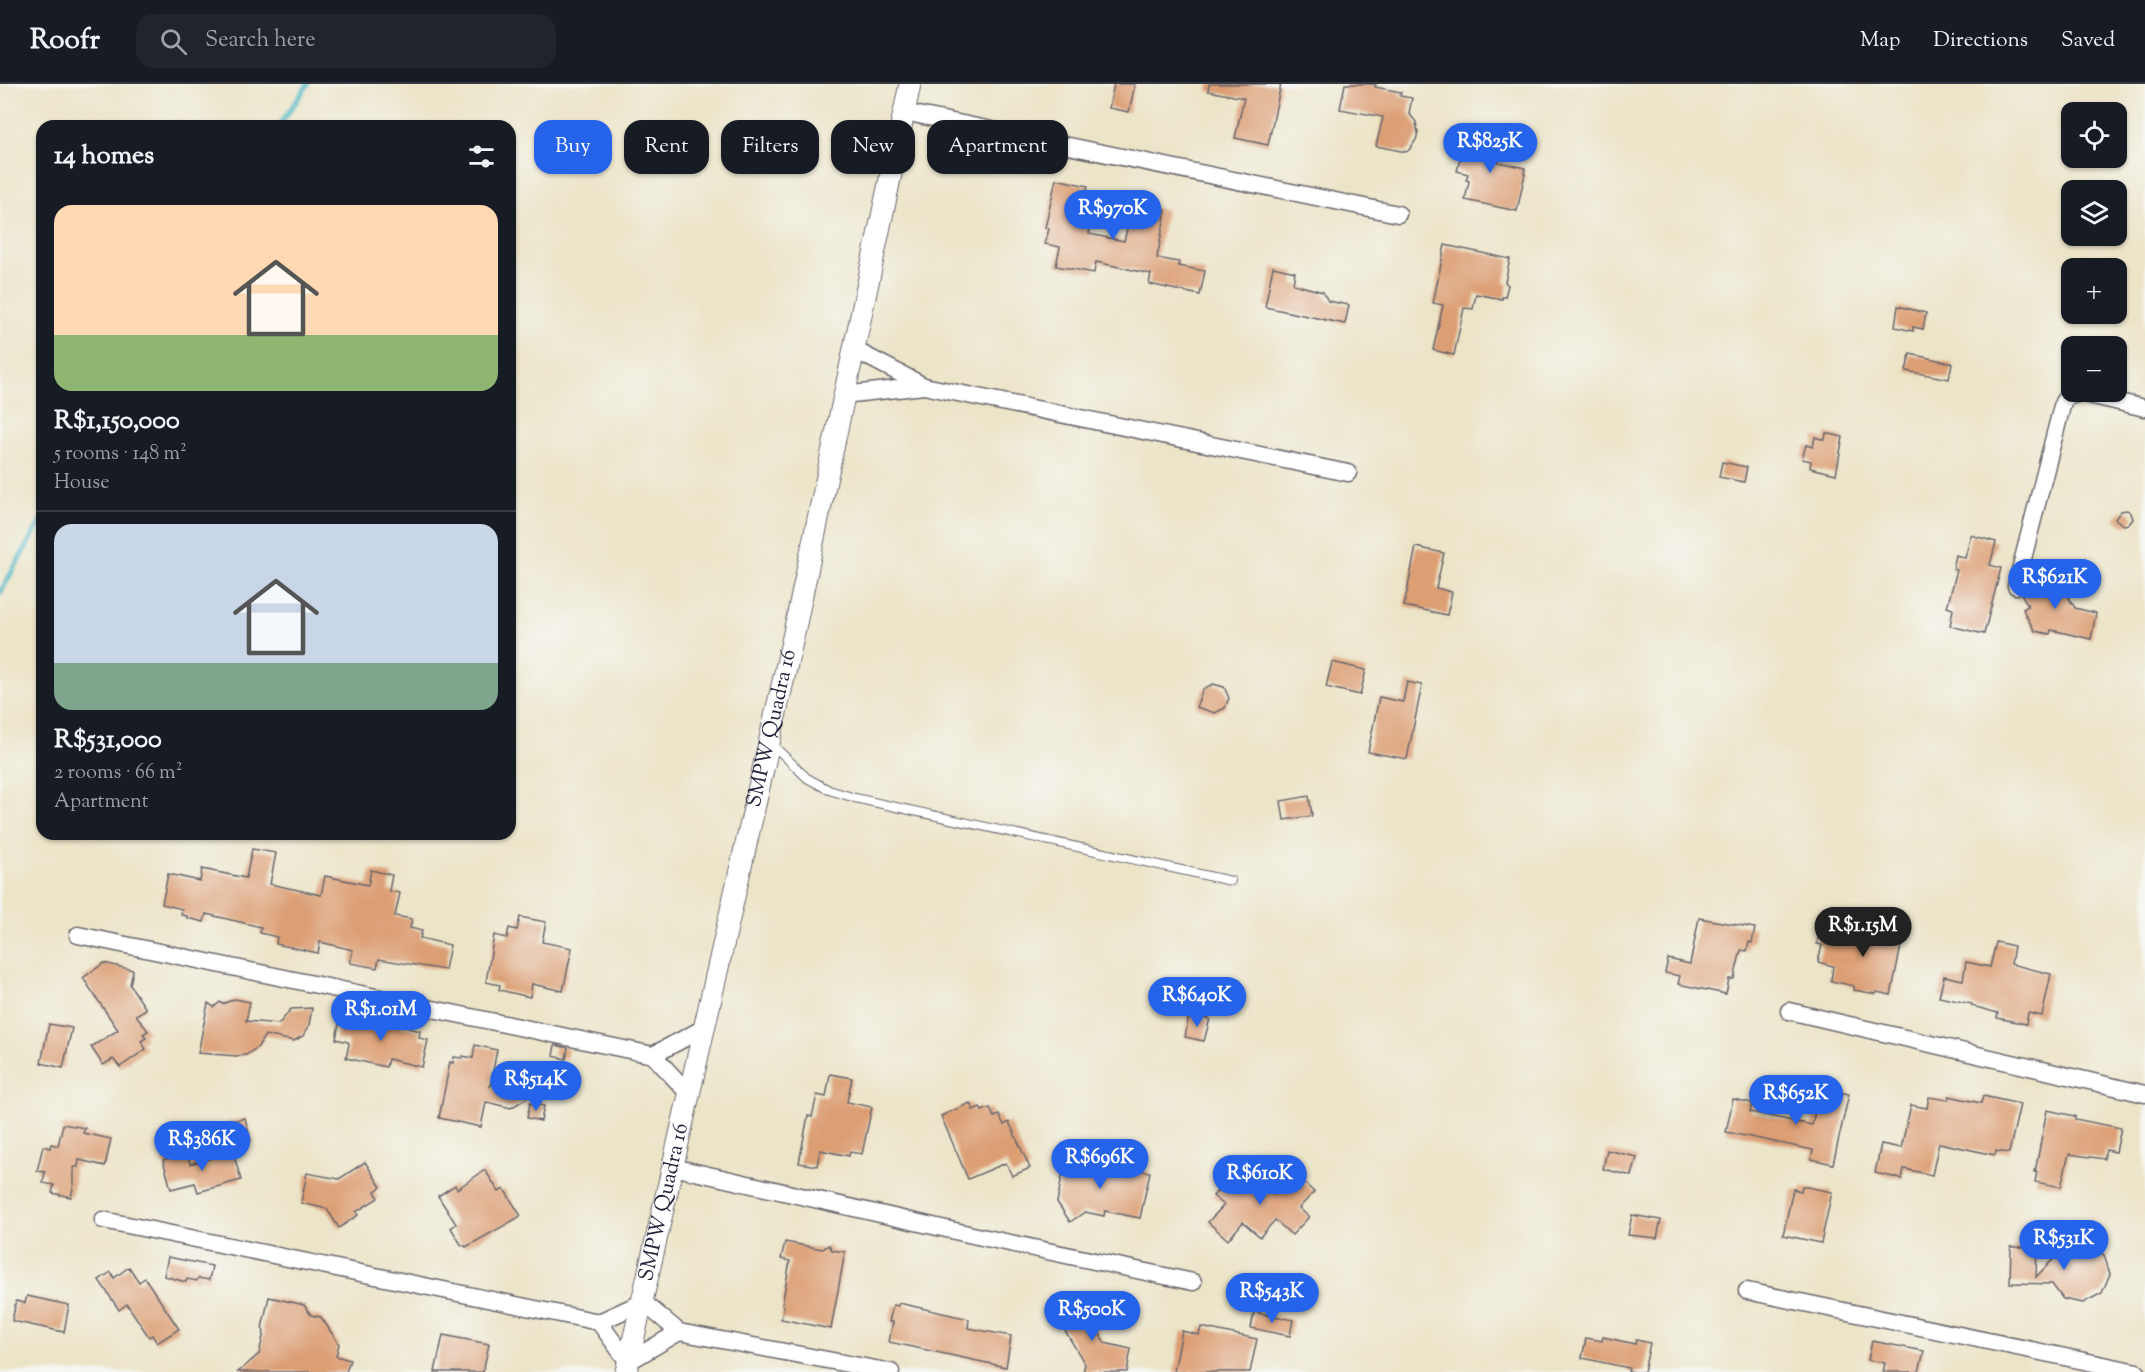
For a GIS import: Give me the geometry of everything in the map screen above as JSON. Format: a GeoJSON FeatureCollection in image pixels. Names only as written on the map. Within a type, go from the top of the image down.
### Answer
{"type":"FeatureCollection","features":[{"type":"Feature","properties":{"kind":"street","name":"SMPW Quadra 16"},"geometry":{"type":"LineString","coordinates":[[627,1367],[794,631],[910,84]]}},
{"type":"Feature","properties":{"kind":"street"},"geometry":{"type":"LineString","coordinates":[[904,112],[1398,214]]}},
{"type":"Feature","properties":{"kind":"street"},"geometry":{"type":"LineString","coordinates":[[853,349],[924,386],[1348,473]]}},
{"type":"Feature","properties":{"kind":"street"},"geometry":{"type":"LineString","coordinates":[[843,395],[924,386]]}},
{"type":"Feature","properties":{"kind":"street"},"geometry":{"type":"LineString","coordinates":[[2016,586],[2063,402],[2067,397],[2080,393],[2145,408]]}},
{"type":"Feature","properties":{"kind":"street"},"geometry":{"type":"LineString","coordinates":[[78,935],[653,1055],[689,1094]]}},
{"type":"Feature","properties":{"kind":"street"},"geometry":{"type":"LineString","coordinates":[[1789,1011],[2145,1094]]}},
{"type":"Feature","properties":{"kind":"street"},"geometry":{"type":"LineString","coordinates":[[653,1055],[704,1028]]}},
{"type":"Feature","properties":{"kind":"street"},"geometry":{"type":"LineString","coordinates":[[673,1167],[1193,1282]]}},
{"type":"Feature","properties":{"kind":"street"},"geometry":{"type":"LineString","coordinates":[[103,1220],[599,1322],[643,1302],[679,1332],[891,1372]]}},
{"type":"Feature","properties":{"kind":"street"},"geometry":{"type":"LineString","coordinates":[[1747,1291],[2137,1372]]}},
{"type":"Feature","properties":{"kind":"street"},"geometry":{"type":"LineString","coordinates":[[599,1322],[627,1367],[679,1332]]}},
{"type":"Feature","properties":{"kind":"lane"},"geometry":{"type":"LineString","coordinates":[[769,740],[807,778],[829,790],[855,798],[1231,880]]}},
{"type":"Feature","properties":{"kind":"building"},"geometry":{"type":"Polygon","coordinates":[[[1114,84],[1135,84],[1129,112],[1109,108],[1114,84]]]}},
{"type":"Feature","properties":{"kind":"building"},"geometry":{"type":"Polygon","coordinates":[[[1209,84],[1281,84],[1268,145],[1235,138],[1244,98],[1208,91],[1209,84]]]}},
{"type":"Feature","properties":{"kind":"building"},"geometry":{"type":"Polygon","coordinates":[[[1345,84],[1376,84],[1375,87],[1401,92],[1400,96],[1412,98],[1409,113],[1416,122],[1418,133],[1409,150],[1406,152],[1376,146],[1383,117],[1340,109],[1345,84]]]}},
{"type":"Feature","properties":{"kind":"building"},"geometry":{"type":"Polygon","coordinates":[[[1477,133],[1502,139],[1498,162],[1525,168],[1517,211],[1465,200],[1468,174],[1457,171],[1463,147],[1465,150],[1469,136],[1476,137],[1477,133]]]}},
{"type":"Feature","properties":{"kind":"building"},"geometry":{"type":"Polygon","coordinates":[[[1056,179],[1088,186],[1084,204],[1096,207],[1089,234],[1124,241],[1137,204],[1166,210],[1157,258],[1179,262],[1178,266],[1205,271],[1200,295],[1149,284],[1151,274],[1096,262],[1094,273],[1056,266],[1060,247],[1045,244],[1049,229],[1045,228],[1056,179]]]}},
{"type":"Feature","properties":{"kind":"building"},"geometry":{"type":"Polygon","coordinates":[[[1445,245],[1510,259],[1505,282],[1508,285],[1505,297],[1502,299],[1476,294],[1473,309],[1464,308],[1454,355],[1433,350],[1443,305],[1433,303],[1445,245]]]}},
{"type":"Feature","properties":{"kind":"building"},"geometry":{"type":"Polygon","coordinates":[[[1273,267],[1295,272],[1293,284],[1323,292],[1328,301],[1349,305],[1345,324],[1265,307],[1273,267]]]}},
{"type":"Feature","properties":{"kind":"building"},"geometry":{"type":"Polygon","coordinates":[[[1898,306],[1926,313],[1923,329],[1913,327],[1913,331],[1895,327],[1898,306]]]}},
{"type":"Feature","properties":{"kind":"building"},"geometry":{"type":"Polygon","coordinates":[[[1910,354],[1952,363],[1949,379],[1906,371],[1910,354]]]}},
{"type":"Feature","properties":{"kind":"building"},"geometry":{"type":"Polygon","coordinates":[[[1826,433],[1843,437],[1836,474],[1810,468],[1811,461],[1802,459],[1806,445],[1813,447],[1815,437],[1825,440],[1826,433]]]}},
{"type":"Feature","properties":{"kind":"building"},"geometry":{"type":"Polygon","coordinates":[[[1722,462],[1747,467],[1744,482],[1719,477],[1722,462]]]}},
{"type":"Feature","properties":{"kind":"building"},"geometry":{"type":"Polygon","coordinates":[[[2127,510],[2133,519],[2129,524],[2124,525],[2115,519],[2121,511],[2127,510]]]}},
{"type":"Feature","properties":{"kind":"building"},"geometry":{"type":"Polygon","coordinates":[[[1971,535],[1996,542],[1990,565],[2001,568],[1984,634],[1950,626],[1953,609],[1947,607],[1957,570],[1953,569],[1956,555],[1965,558],[1971,535]]]}},
{"type":"Feature","properties":{"kind":"building"},"geometry":{"type":"Polygon","coordinates":[[[1416,547],[1444,553],[1436,588],[1452,592],[1447,615],[1404,606],[1416,547]]]}},
{"type":"Feature","properties":{"kind":"building"},"geometry":{"type":"Polygon","coordinates":[[[2054,573],[2075,608],[2096,613],[2091,639],[2051,630],[2050,634],[2035,631],[2026,616],[2023,609],[2028,606],[2022,595],[2029,578],[2032,576],[2037,584],[2054,573]]]}},
{"type":"Feature","properties":{"kind":"building"},"geometry":{"type":"Polygon","coordinates":[[[1332,662],[1366,670],[1360,695],[1326,687],[1332,662]]]}},
{"type":"Feature","properties":{"kind":"building"},"geometry":{"type":"Polygon","coordinates":[[[1407,682],[1422,685],[1407,759],[1368,752],[1379,697],[1403,702],[1407,682]]]}},
{"type":"Feature","properties":{"kind":"building"},"geometry":{"type":"Polygon","coordinates":[[[1213,684],[1224,687],[1229,698],[1225,708],[1215,713],[1196,707],[1203,689],[1213,684]]]}},
{"type":"Feature","properties":{"kind":"building"},"geometry":{"type":"Polygon","coordinates":[[[1309,796],[1312,816],[1284,820],[1281,801],[1309,796]]]}},
{"type":"Feature","properties":{"kind":"building"},"geometry":{"type":"Polygon","coordinates":[[[252,849],[276,853],[270,884],[321,895],[325,876],[368,885],[371,870],[392,875],[389,891],[400,893],[395,916],[412,919],[410,928],[422,931],[420,938],[450,945],[445,970],[379,959],[377,968],[350,963],[353,950],[320,942],[318,953],[276,944],[277,937],[260,933],[261,927],[206,914],[204,922],[181,915],[182,909],[162,904],[168,874],[200,881],[202,869],[246,878],[252,849]]]}},
{"type":"Feature","properties":{"kind":"building"},"geometry":{"type":"Polygon","coordinates":[[[520,917],[546,922],[542,942],[572,948],[563,991],[532,984],[530,997],[499,990],[500,985],[486,982],[494,935],[507,938],[509,928],[517,930],[520,917]]]}},
{"type":"Feature","properties":{"kind":"building"},"geometry":{"type":"Polygon","coordinates":[[[1699,918],[1755,928],[1752,943],[1749,942],[1747,951],[1741,950],[1734,979],[1729,979],[1726,994],[1678,984],[1680,976],[1665,973],[1668,959],[1690,964],[1699,918]]]}},
{"type":"Feature","properties":{"kind":"building"},"geometry":{"type":"Polygon","coordinates":[[[1872,918],[1889,922],[1887,931],[1903,936],[1891,995],[1854,990],[1854,986],[1831,981],[1833,966],[1818,962],[1822,945],[1817,944],[1820,927],[1839,931],[1838,936],[1867,942],[1872,918]]]}},
{"type":"Feature","properties":{"kind":"building"},"geometry":{"type":"Polygon","coordinates":[[[1996,942],[2014,946],[2011,964],[2051,974],[2042,1016],[2028,1013],[2026,1024],[1997,1018],[1998,1013],[1972,1006],[1972,1004],[1939,997],[1944,976],[1963,980],[1966,962],[1990,967],[1996,942]]]}},
{"type":"Feature","properties":{"kind":"building"},"geometry":{"type":"Polygon","coordinates":[[[104,963],[133,970],[130,985],[146,1009],[136,1015],[148,1031],[143,1034],[146,1038],[141,1041],[146,1049],[120,1067],[113,1059],[103,1065],[91,1047],[118,1030],[83,978],[104,963]]]}},
{"type":"Feature","properties":{"kind":"building"},"geometry":{"type":"Polygon","coordinates":[[[235,999],[250,1002],[246,1021],[279,1024],[291,1009],[312,1008],[309,1025],[303,1036],[294,1041],[265,1035],[258,1047],[246,1055],[198,1053],[208,1003],[214,1007],[220,1002],[222,1004],[235,999]]]}},
{"type":"Feature","properties":{"kind":"building"},"geometry":{"type":"Polygon","coordinates":[[[354,1012],[420,1031],[419,1038],[428,1040],[422,1067],[388,1059],[386,1067],[346,1058],[348,1042],[336,1039],[340,1019],[353,1022],[354,1012]]]}},
{"type":"Feature","properties":{"kind":"building"},"geometry":{"type":"Polygon","coordinates":[[[1189,1014],[1210,1019],[1204,1041],[1185,1037],[1189,1014]]]}},
{"type":"Feature","properties":{"kind":"building"},"geometry":{"type":"Polygon","coordinates":[[[49,1024],[72,1028],[63,1068],[41,1063],[49,1024]]]}},
{"type":"Feature","properties":{"kind":"building"},"geometry":{"type":"Polygon","coordinates":[[[475,1045],[497,1050],[490,1086],[525,1064],[541,1089],[511,1108],[486,1102],[481,1127],[439,1118],[450,1062],[453,1063],[454,1057],[473,1058],[475,1045]]]}},
{"type":"Feature","properties":{"kind":"building"},"geometry":{"type":"Polygon","coordinates":[[[555,1045],[568,1048],[566,1059],[553,1056],[555,1045]]]}},
{"type":"Feature","properties":{"kind":"building"},"geometry":{"type":"Polygon","coordinates":[[[830,1074],[852,1078],[847,1102],[872,1107],[862,1154],[850,1152],[849,1156],[820,1150],[817,1166],[799,1163],[808,1116],[812,1117],[817,1095],[826,1097],[830,1074]]]}},
{"type":"Feature","properties":{"kind":"building"},"geometry":{"type":"Polygon","coordinates":[[[1820,1088],[1849,1094],[1833,1164],[1811,1159],[1813,1150],[1726,1132],[1733,1099],[1752,1103],[1750,1112],[1812,1125],[1820,1088]]]}},
{"type":"Feature","properties":{"kind":"building"},"geometry":{"type":"Polygon","coordinates":[[[1949,1096],[1981,1103],[1983,1096],[2020,1104],[2009,1153],[1996,1151],[1995,1155],[1939,1143],[1932,1175],[1904,1169],[1902,1179],[1875,1173],[1881,1144],[1901,1148],[1911,1105],[1927,1108],[1929,1097],[1948,1100],[1949,1096]]]}},
{"type":"Feature","properties":{"kind":"building"},"geometry":{"type":"Polygon","coordinates":[[[530,1103],[544,1106],[541,1121],[527,1118],[530,1103]]]}},
{"type":"Feature","properties":{"kind":"building"},"geometry":{"type":"Polygon","coordinates":[[[970,1103],[973,1110],[980,1107],[982,1111],[990,1108],[994,1117],[999,1115],[1004,1125],[1009,1122],[1030,1168],[1012,1176],[1006,1163],[968,1179],[941,1116],[970,1103]]]}},
{"type":"Feature","properties":{"kind":"building"},"geometry":{"type":"Polygon","coordinates":[[[2047,1110],[2075,1116],[2075,1119],[2121,1128],[2116,1152],[2106,1150],[2104,1159],[2069,1154],[2061,1187],[2035,1182],[2047,1110]]]}},
{"type":"Feature","properties":{"kind":"building"},"geometry":{"type":"Polygon","coordinates":[[[245,1118],[251,1141],[234,1146],[228,1122],[245,1118]]]}},
{"type":"Feature","properties":{"kind":"building"},"geometry":{"type":"Polygon","coordinates":[[[63,1124],[85,1128],[83,1133],[111,1139],[105,1166],[79,1160],[78,1167],[74,1167],[71,1197],[52,1193],[54,1185],[43,1183],[45,1172],[37,1171],[43,1146],[50,1148],[51,1144],[58,1146],[63,1124]]]}},
{"type":"Feature","properties":{"kind":"building"},"geometry":{"type":"Polygon","coordinates":[[[1607,1150],[1637,1157],[1632,1176],[1603,1169],[1607,1150]]]}},
{"type":"Feature","properties":{"kind":"building"},"geometry":{"type":"Polygon","coordinates":[[[233,1152],[241,1180],[198,1192],[195,1183],[171,1189],[163,1160],[187,1153],[190,1164],[233,1152]]]}},
{"type":"Feature","properties":{"kind":"building"},"geometry":{"type":"Polygon","coordinates":[[[1066,1156],[1101,1163],[1105,1168],[1130,1174],[1131,1169],[1150,1172],[1140,1218],[1105,1211],[1104,1216],[1085,1212],[1070,1222],[1057,1202],[1066,1156]]]}},
{"type":"Feature","properties":{"kind":"building"},"geometry":{"type":"Polygon","coordinates":[[[365,1162],[381,1187],[375,1191],[378,1198],[356,1212],[358,1215],[339,1228],[327,1209],[301,1203],[307,1173],[339,1179],[365,1162]]]}},
{"type":"Feature","properties":{"kind":"building"},"geometry":{"type":"Polygon","coordinates":[[[485,1170],[499,1192],[504,1189],[521,1216],[466,1247],[462,1246],[451,1228],[456,1224],[438,1196],[455,1185],[457,1189],[485,1170]]]}},
{"type":"Feature","properties":{"kind":"building"},"geometry":{"type":"Polygon","coordinates":[[[1234,1172],[1251,1187],[1257,1180],[1273,1195],[1292,1172],[1314,1192],[1299,1208],[1309,1217],[1292,1235],[1275,1220],[1260,1237],[1243,1222],[1228,1240],[1208,1222],[1224,1205],[1213,1196],[1234,1172]]]}},
{"type":"Feature","properties":{"kind":"building"},"geometry":{"type":"Polygon","coordinates":[[[1802,1186],[1832,1192],[1821,1243],[1783,1235],[1793,1189],[1801,1191],[1802,1186]]]}},
{"type":"Feature","properties":{"kind":"building"},"geometry":{"type":"Polygon","coordinates":[[[1632,1215],[1661,1220],[1657,1238],[1628,1235],[1632,1215]]]}},
{"type":"Feature","properties":{"kind":"building"},"geometry":{"type":"Polygon","coordinates":[[[785,1242],[822,1249],[829,1245],[832,1250],[845,1252],[831,1329],[781,1319],[790,1261],[781,1259],[785,1242]]]}},
{"type":"Feature","properties":{"kind":"building"},"geometry":{"type":"Polygon","coordinates":[[[2086,1243],[2104,1255],[2110,1274],[2102,1293],[2083,1303],[2063,1299],[2052,1284],[2010,1283],[2011,1247],[2037,1247],[2036,1277],[2066,1246],[2086,1243]]]}},
{"type":"Feature","properties":{"kind":"building"},"geometry":{"type":"Polygon","coordinates":[[[168,1257],[212,1266],[209,1280],[198,1278],[197,1281],[187,1279],[186,1282],[164,1276],[168,1257]]]}},
{"type":"Feature","properties":{"kind":"building"},"geometry":{"type":"Polygon","coordinates":[[[129,1267],[139,1282],[145,1278],[179,1329],[157,1343],[152,1335],[149,1337],[127,1304],[119,1310],[99,1280],[111,1272],[114,1278],[129,1267]]]}},
{"type":"Feature","properties":{"kind":"building"},"geometry":{"type":"Polygon","coordinates":[[[27,1296],[69,1305],[64,1332],[12,1321],[16,1301],[25,1303],[27,1296]]]}},
{"type":"Feature","properties":{"kind":"building"},"geometry":{"type":"Polygon","coordinates":[[[269,1297],[304,1305],[311,1315],[321,1317],[339,1344],[336,1356],[350,1360],[346,1372],[238,1372],[259,1354],[269,1297]]]}},
{"type":"Feature","properties":{"kind":"building"},"geometry":{"type":"Polygon","coordinates":[[[1079,1300],[1105,1343],[1131,1349],[1127,1372],[1083,1372],[1085,1364],[1055,1314],[1079,1300]]]}},
{"type":"Feature","properties":{"kind":"building"},"geometry":{"type":"Polygon","coordinates":[[[899,1303],[969,1319],[968,1328],[1011,1336],[1006,1367],[889,1342],[893,1322],[889,1322],[893,1305],[898,1306],[899,1303]]]}},
{"type":"Feature","properties":{"kind":"building"},"geometry":{"type":"Polygon","coordinates":[[[1254,1312],[1293,1320],[1290,1336],[1251,1328],[1254,1312]]]}},
{"type":"Feature","properties":{"kind":"building"},"geometry":{"type":"Polygon","coordinates":[[[1201,1327],[1257,1339],[1250,1372],[1174,1372],[1182,1331],[1199,1335],[1201,1327]]]}},
{"type":"Feature","properties":{"kind":"building"},"geometry":{"type":"Polygon","coordinates":[[[443,1335],[489,1344],[483,1372],[435,1372],[443,1335]]]}},
{"type":"Feature","properties":{"kind":"building"},"geometry":{"type":"Polygon","coordinates":[[[1603,1337],[1635,1344],[1636,1340],[1650,1343],[1644,1372],[1628,1372],[1629,1368],[1582,1358],[1586,1338],[1602,1341],[1603,1337]]]}},
{"type":"Feature","properties":{"kind":"building"},"geometry":{"type":"Polygon","coordinates":[[[1872,1341],[1924,1351],[1919,1372],[1883,1372],[1885,1363],[1868,1360],[1872,1341]]]}},
{"type":"Feature","properties":{"kind":"waterway"},"geometry":{"type":"LineString","coordinates":[[283,120],[308,84]]}},
{"type":"Feature","properties":{"kind":"waterway"},"geometry":{"type":"LineString","coordinates":[[0,593],[36,530]]}}]}
